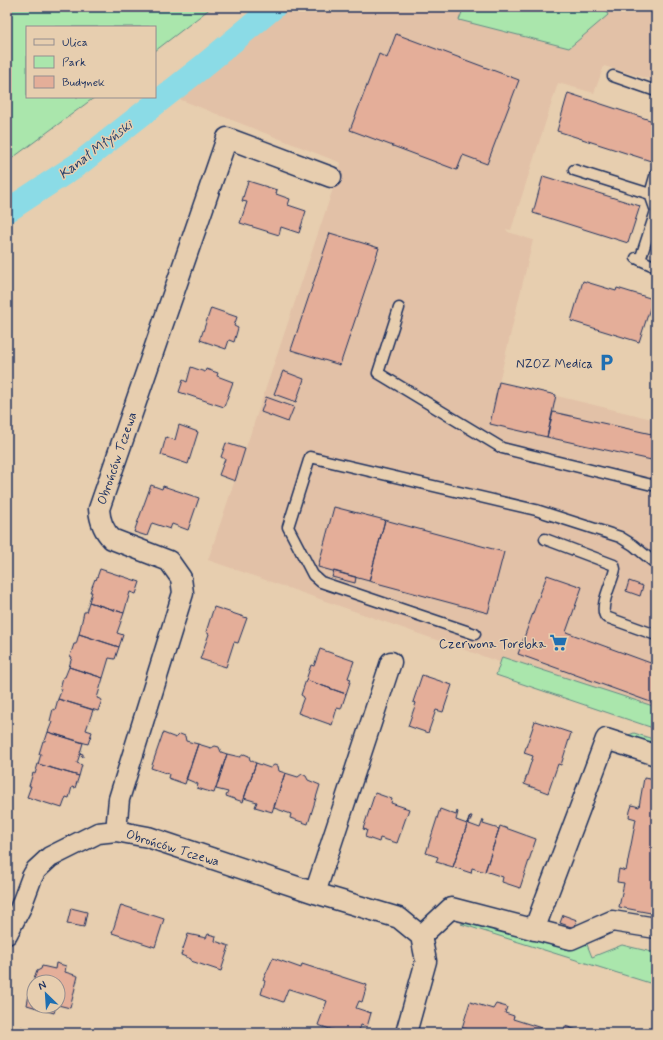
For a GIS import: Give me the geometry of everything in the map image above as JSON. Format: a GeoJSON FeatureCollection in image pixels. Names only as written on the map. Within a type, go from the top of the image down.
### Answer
{"type":"FeatureCollection","features":[{"type":"Feature","properties":{"kind":"street","name":"Obrońców Tczewa"},"geometry":{"type":"LineString","coordinates":[[331,176],[227,138],[98,509],[102,527],[112,539],[169,561],[181,578],[183,593],[119,799],[116,831],[148,837],[316,893],[399,918],[421,936]]}},
{"type":"Feature","properties":{"kind":"street"},"geometry":{"type":"LineString","coordinates":[[316,893],[390,662]]}},
{"type":"Feature","properties":{"kind":"street"},"geometry":{"type":"LineString","coordinates":[[534,930],[606,739],[656,755]]}},
{"type":"Feature","properties":{"kind":"street"},"geometry":{"type":"LineString","coordinates":[[7,934],[20,909],[32,877],[44,862],[50,857],[98,833],[116,831]]}},
{"type":"Feature","properties":{"kind":"street"},"geometry":{"type":"LineString","coordinates":[[406,1033],[426,961],[421,936],[451,908],[571,939],[612,921],[656,928]]}},
{"type":"Feature","properties":{"kind":"lane"},"geometry":{"type":"LineString","coordinates":[[613,76],[656,91]]}},
{"type":"Feature","properties":{"kind":"lane"},"geometry":{"type":"LineString","coordinates":[[574,170],[650,194]]}},
{"type":"Feature","properties":{"kind":"lane"},"geometry":{"type":"LineString","coordinates":[[656,173],[650,194],[656,211],[638,259],[656,267]]}},
{"type":"Feature","properties":{"kind":"lane"},"geometry":{"type":"LineString","coordinates":[[399,308],[378,373],[502,448],[656,486]]}},
{"type":"Feature","properties":{"kind":"lane"},"geometry":{"type":"LineString","coordinates":[[475,634],[321,582],[313,575],[288,527],[310,457],[536,510],[620,537],[633,545],[656,564]]}},
{"type":"Feature","properties":{"kind":"lane"},"geometry":{"type":"LineString","coordinates":[[545,539],[614,565],[615,569],[603,606],[604,614],[606,617],[656,635]]}},
{"type":"Feature","properties":{"kind":"shaded area"},"geometry":{"type":"Polygon","coordinates":[[[290,7],[656,7],[656,81],[604,66],[594,93],[558,83],[511,230],[506,229],[508,232],[533,240],[499,382],[656,420],[656,717],[208,560],[341,163],[179,99],[290,7]]]}},
{"type":"Feature","properties":{"kind":"green space"},"geometry":{"type":"Polygon","coordinates":[[[7,7],[212,7],[156,50],[156,26],[26,26],[26,98],[94,98],[7,162],[7,7]]]}},
{"type":"Feature","properties":{"kind":"green space"},"geometry":{"type":"Polygon","coordinates":[[[464,7],[604,7],[608,15],[569,48],[459,20],[464,7]]]}},
{"type":"Feature","properties":{"kind":"green space"},"geometry":{"type":"Polygon","coordinates":[[[502,657],[656,707],[656,729],[496,675],[502,657]]]}},
{"type":"Feature","properties":{"kind":"green space"},"geometry":{"type":"Polygon","coordinates":[[[634,733],[656,740],[656,747],[626,736],[634,733]]]}},
{"type":"Feature","properties":{"kind":"green space"},"geometry":{"type":"Polygon","coordinates":[[[470,922],[517,936],[586,942],[592,957],[622,945],[656,953],[656,985],[461,924],[470,922]]]}},
{"type":"Feature","properties":{"kind":"building"},"geometry":{"type":"Polygon","coordinates":[[[396,34],[519,80],[487,164],[463,155],[457,170],[350,130],[379,54],[387,58],[396,34]]]}},
{"type":"Feature","properties":{"kind":"building"},"geometry":{"type":"Polygon","coordinates":[[[568,93],[656,122],[656,155],[654,162],[557,131],[568,93]]]}},
{"type":"Feature","properties":{"kind":"building"},"geometry":{"type":"Polygon","coordinates":[[[543,176],[640,206],[628,243],[533,213],[543,176]]]}},
{"type":"Feature","properties":{"kind":"building"},"geometry":{"type":"Polygon","coordinates":[[[248,181],[277,190],[276,194],[290,199],[288,205],[306,211],[299,233],[281,227],[279,235],[240,223],[247,202],[242,201],[248,181]]]}},
{"type":"Feature","properties":{"kind":"building"},"geometry":{"type":"Polygon","coordinates":[[[330,233],[379,248],[340,365],[291,350],[330,233]]]}},
{"type":"Feature","properties":{"kind":"building"},"geometry":{"type":"Polygon","coordinates":[[[583,281],[616,291],[617,288],[653,299],[639,342],[571,321],[583,281]]]}},
{"type":"Feature","properties":{"kind":"building"},"geometry":{"type":"Polygon","coordinates":[[[211,308],[237,317],[234,326],[238,328],[234,342],[229,340],[226,349],[200,340],[211,308]]]}},
{"type":"Feature","properties":{"kind":"building"},"geometry":{"type":"Polygon","coordinates":[[[191,367],[205,372],[206,369],[218,373],[217,376],[233,382],[224,407],[179,392],[183,380],[187,382],[191,367]]]}},
{"type":"Feature","properties":{"kind":"building"},"geometry":{"type":"Polygon","coordinates":[[[283,371],[304,379],[296,402],[274,394],[283,371]]]}},
{"type":"Feature","properties":{"kind":"building"},"geometry":{"type":"Polygon","coordinates":[[[499,382],[556,395],[547,437],[490,424],[499,382]]]}},
{"type":"Feature","properties":{"kind":"building"},"geometry":{"type":"Polygon","coordinates":[[[266,397],[294,407],[288,422],[261,412],[266,397]]]}},
{"type":"Feature","properties":{"kind":"building"},"geometry":{"type":"Polygon","coordinates":[[[553,412],[656,435],[656,461],[547,437],[553,412]]]}},
{"type":"Feature","properties":{"kind":"building"},"geometry":{"type":"Polygon","coordinates":[[[179,425],[198,432],[188,464],[161,455],[166,437],[175,440],[179,425]]]}},
{"type":"Feature","properties":{"kind":"building"},"geometry":{"type":"Polygon","coordinates":[[[226,443],[245,449],[235,481],[219,475],[225,459],[221,457],[226,443]]]}},
{"type":"Feature","properties":{"kind":"building"},"geometry":{"type":"Polygon","coordinates":[[[151,485],[162,489],[163,486],[199,498],[188,530],[172,524],[170,529],[152,523],[147,536],[134,532],[151,485]]]}},
{"type":"Feature","properties":{"kind":"building"},"geometry":{"type":"Polygon","coordinates":[[[334,507],[385,520],[369,581],[318,567],[334,507]]]}},
{"type":"Feature","properties":{"kind":"building"},"geometry":{"type":"Polygon","coordinates":[[[385,520],[504,552],[488,613],[369,581],[385,520]]]}},
{"type":"Feature","properties":{"kind":"building"},"geometry":{"type":"Polygon","coordinates":[[[100,569],[140,582],[136,594],[130,592],[124,613],[89,602],[92,592],[90,592],[100,569]]]}},
{"type":"Feature","properties":{"kind":"building"},"geometry":{"type":"Polygon","coordinates":[[[334,571],[356,577],[355,583],[332,577],[334,571]]]}},
{"type":"Feature","properties":{"kind":"building","name":"Czerwona Torebka"},"geometry":{"type":"Polygon","coordinates":[[[547,575],[582,587],[566,632],[656,665],[656,704],[518,654],[547,575]]]}},
{"type":"Feature","properties":{"kind":"building"},"geometry":{"type":"Polygon","coordinates":[[[629,581],[643,586],[640,596],[626,591],[629,581]]]}},
{"type":"Feature","properties":{"kind":"building"},"geometry":{"type":"Polygon","coordinates":[[[89,602],[124,613],[117,633],[123,635],[119,647],[79,634],[84,612],[86,612],[89,602]]]}},
{"type":"Feature","properties":{"kind":"building"},"geometry":{"type":"Polygon","coordinates":[[[214,607],[247,618],[238,643],[234,642],[226,667],[200,659],[209,634],[206,632],[214,607]]]}},
{"type":"Feature","properties":{"kind":"building"},"geometry":{"type":"Polygon","coordinates":[[[79,634],[119,647],[115,659],[109,658],[103,678],[69,667],[72,657],[70,656],[79,634]]]}},
{"type":"Feature","properties":{"kind":"building"},"geometry":{"type":"Polygon","coordinates":[[[320,649],[354,661],[348,678],[351,679],[346,694],[306,680],[311,665],[314,666],[320,649]]]}},
{"type":"Feature","properties":{"kind":"building"},"geometry":{"type":"Polygon","coordinates":[[[69,667],[103,678],[97,698],[102,700],[98,711],[58,699],[62,689],[60,689],[63,677],[65,677],[69,667]]]}},
{"type":"Feature","properties":{"kind":"building"},"geometry":{"type":"Polygon","coordinates":[[[422,675],[452,685],[443,712],[436,710],[428,733],[408,726],[416,703],[413,702],[422,675]]]}},
{"type":"Feature","properties":{"kind":"building"},"geometry":{"type":"Polygon","coordinates":[[[306,680],[346,694],[341,709],[337,708],[332,725],[298,713],[304,697],[301,695],[306,680]]]}},
{"type":"Feature","properties":{"kind":"building"},"geometry":{"type":"Polygon","coordinates":[[[58,699],[93,710],[86,730],[92,732],[88,744],[48,732],[52,722],[50,721],[53,709],[55,710],[58,699]]]}},
{"type":"Feature","properties":{"kind":"building"},"geometry":{"type":"Polygon","coordinates":[[[535,721],[571,733],[561,765],[558,764],[548,793],[524,784],[533,756],[524,753],[535,721]]]}},
{"type":"Feature","properties":{"kind":"building"},"geometry":{"type":"Polygon","coordinates":[[[48,732],[83,743],[80,753],[83,754],[83,757],[80,754],[77,763],[82,765],[79,776],[38,764],[43,741],[45,741],[48,732]]]}},
{"type":"Feature","properties":{"kind":"building"},"geometry":{"type":"Polygon","coordinates":[[[163,733],[176,738],[180,734],[185,736],[186,741],[198,744],[185,784],[168,778],[169,774],[151,768],[163,733]]]}},
{"type":"Feature","properties":{"kind":"building"},"geometry":{"type":"Polygon","coordinates":[[[198,744],[211,748],[215,746],[219,747],[221,752],[227,754],[214,793],[197,788],[198,784],[186,779],[198,744]]]}},
{"type":"Feature","properties":{"kind":"building"},"geometry":{"type":"Polygon","coordinates":[[[227,754],[240,757],[244,754],[249,756],[250,760],[256,763],[243,802],[226,796],[228,792],[216,789],[227,754]]]}},
{"type":"Feature","properties":{"kind":"building"},"geometry":{"type":"Polygon","coordinates":[[[256,763],[270,768],[274,765],[278,766],[279,771],[285,773],[272,812],[255,807],[257,802],[244,798],[256,763]]]}},
{"type":"Feature","properties":{"kind":"building"},"geometry":{"type":"Polygon","coordinates":[[[38,764],[79,776],[75,788],[72,787],[69,798],[66,797],[62,808],[27,797],[31,786],[29,786],[33,773],[35,774],[38,764]]]}},
{"type":"Feature","properties":{"kind":"building"},"geometry":{"type":"Polygon","coordinates":[[[285,773],[298,777],[302,774],[306,776],[308,780],[320,785],[308,824],[290,818],[291,814],[274,808],[285,773]]]}},
{"type":"Feature","properties":{"kind":"building"},"geometry":{"type":"Polygon","coordinates":[[[644,778],[656,780],[656,914],[619,907],[624,883],[617,882],[619,869],[626,871],[636,819],[629,817],[630,811],[632,805],[639,807],[644,778]]]}},
{"type":"Feature","properties":{"kind":"building"},"geometry":{"type":"Polygon","coordinates":[[[375,793],[392,799],[391,803],[409,809],[397,843],[380,838],[379,842],[365,837],[367,830],[363,829],[375,793]]]}},
{"type":"Feature","properties":{"kind":"building"},"geometry":{"type":"Polygon","coordinates":[[[440,809],[456,815],[457,811],[456,820],[467,824],[470,816],[453,867],[436,862],[438,857],[426,853],[440,809]]]}},
{"type":"Feature","properties":{"kind":"building"},"geometry":{"type":"Polygon","coordinates":[[[470,816],[472,816],[469,824],[480,828],[484,820],[483,824],[499,829],[485,872],[472,868],[471,873],[453,867],[470,816]]]}},
{"type":"Feature","properties":{"kind":"building"},"geometry":{"type":"Polygon","coordinates":[[[500,826],[536,839],[520,888],[502,882],[503,877],[485,871],[500,826]]]}},
{"type":"Feature","properties":{"kind":"building"},"geometry":{"type":"Polygon","coordinates":[[[121,905],[164,919],[155,947],[112,933],[121,905]]]}},
{"type":"Feature","properties":{"kind":"building"},"geometry":{"type":"Polygon","coordinates":[[[71,908],[87,912],[84,927],[67,924],[71,908]]]}},
{"type":"Feature","properties":{"kind":"building"},"geometry":{"type":"Polygon","coordinates":[[[563,915],[577,920],[574,928],[560,923],[563,915]]]}},
{"type":"Feature","properties":{"kind":"building"},"geometry":{"type":"Polygon","coordinates":[[[188,934],[206,938],[208,934],[216,936],[215,941],[229,946],[221,971],[191,961],[191,959],[181,955],[188,934]]]}},
{"type":"Feature","properties":{"kind":"building"},"geometry":{"type":"Polygon","coordinates":[[[273,958],[301,968],[302,964],[367,985],[362,1002],[359,1001],[356,1008],[371,1013],[367,1027],[361,1025],[358,1033],[342,1033],[318,1025],[327,1001],[289,989],[283,1002],[261,994],[265,981],[263,980],[273,958]]]}},
{"type":"Feature","properties":{"kind":"building"},"geometry":{"type":"Polygon","coordinates":[[[56,963],[66,966],[65,972],[78,976],[70,1008],[66,1007],[66,974],[36,974],[42,966],[55,969],[56,963]]]}},
{"type":"Feature","properties":{"kind":"building"},"geometry":{"type":"Polygon","coordinates":[[[470,1002],[493,1009],[496,1004],[507,1007],[505,1013],[514,1016],[513,1019],[554,1032],[555,1029],[564,1032],[565,1026],[577,1030],[576,1033],[466,1033],[467,1029],[462,1028],[470,1002]]]}},
{"type":"Feature","properties":{"kind":"building"},"geometry":{"type":"Polygon","coordinates":[[[21,1027],[42,1033],[19,1033],[21,1027]]]}},
{"type":"Feature","properties":{"kind":"waterway","name":"Kanał Młyński"},"geometry":{"type":"LineString","coordinates":[[7,211],[80,163],[202,67],[274,7]]}},
{"type":"Feature","properties":{"kind":"place","name":"NZOZ Medica"},"geometry":{"type":"Point","coordinates":[606,363]}},
{"type":"Feature","properties":{"kind":"place","name":"Czerwona Torebka"},"geometry":{"type":"Point","coordinates":[559,643]}}]}
